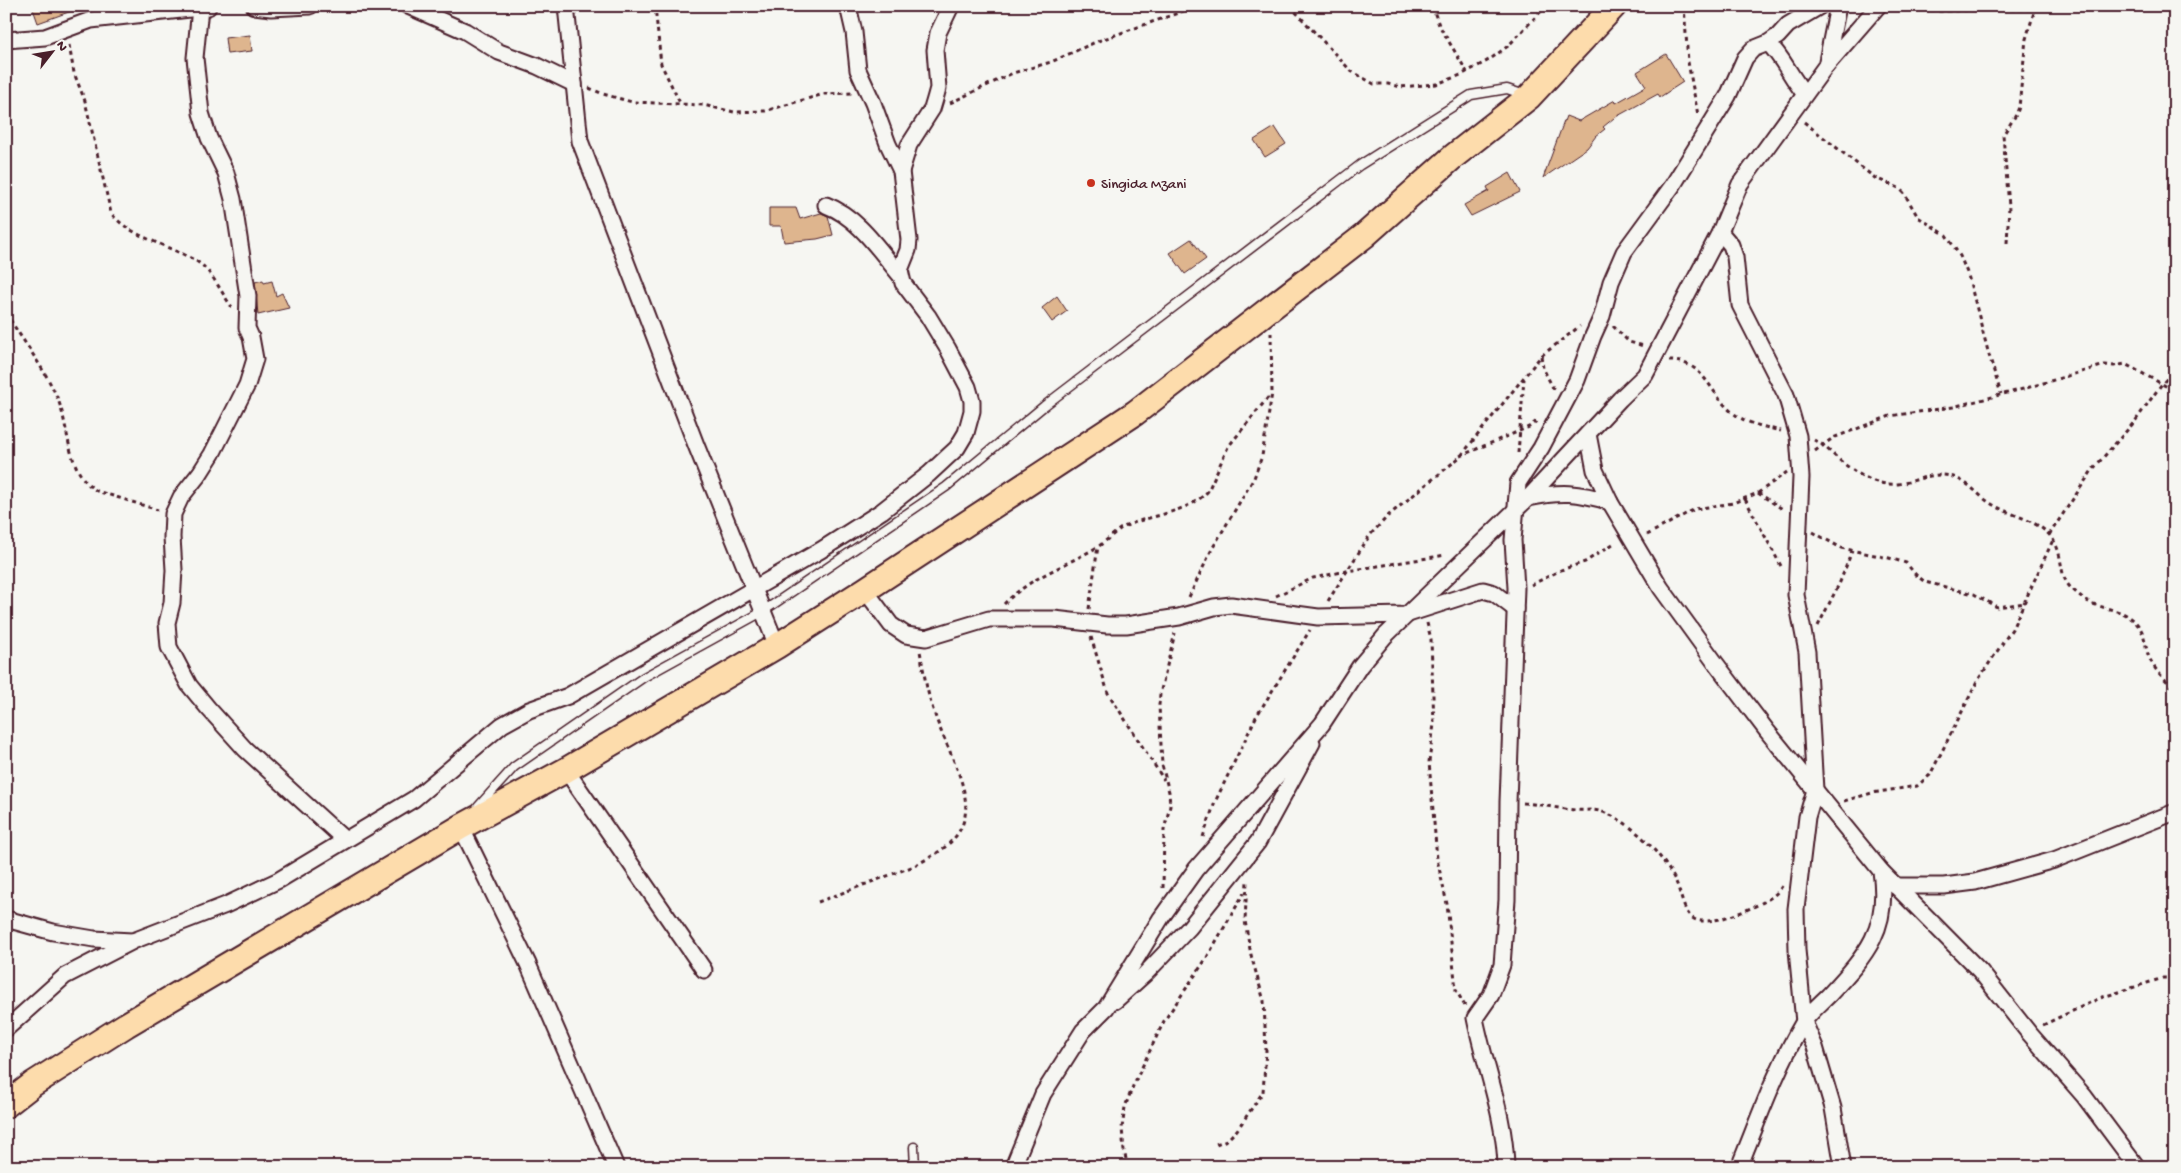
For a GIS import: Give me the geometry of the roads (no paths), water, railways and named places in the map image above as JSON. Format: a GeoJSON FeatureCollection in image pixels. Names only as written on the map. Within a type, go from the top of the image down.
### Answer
{"type":"FeatureCollection","features":[{"type":"Feature","properties":{"kind":"highway"},"geometry":{"type":"LineString","coordinates":[[6,1105],[33,1084],[126,1025],[461,826],[566,770],[777,646],[1135,413],[1364,236],[1454,156],[1529,97],[1614,6]]}},
{"type":"Feature","properties":{"kind":"street"},"geometry":{"type":"LineString","coordinates":[[254,6],[280,8],[310,6]]}},
{"type":"Feature","properties":{"kind":"street"},"geometry":{"type":"LineString","coordinates":[[408,6],[465,31],[500,52],[537,66],[574,84]]}},
{"type":"Feature","properties":{"kind":"street"},"geometry":{"type":"LineString","coordinates":[[566,6],[580,141],[696,445],[777,646]]}},
{"type":"Feature","properties":{"kind":"street"},"geometry":{"type":"LineString","coordinates":[[848,6],[854,32],[858,70],[870,94],[888,144],[901,171],[909,240],[908,250],[901,265],[900,275]]}},
{"type":"Feature","properties":{"kind":"street"},"geometry":{"type":"LineString","coordinates":[[901,171],[909,145],[932,109],[938,88],[935,50],[938,34],[951,6]]}},
{"type":"Feature","properties":{"kind":"street"},"geometry":{"type":"LineString","coordinates":[[1506,1167],[1506,1149],[1500,1114],[1475,1018],[1491,995],[1502,965],[1507,900],[1508,802],[1516,588],[1513,540],[1522,503],[1518,483],[1541,448],[1577,380],[1624,252],[1668,193],[1728,96],[1745,58],[1753,49],[1768,43],[1788,24],[1820,6]]}},
{"type":"Feature","properties":{"kind":"street"},"geometry":{"type":"LineString","coordinates":[[1825,67],[1838,6]]}},
{"type":"Feature","properties":{"kind":"street"},"geometry":{"type":"LineString","coordinates":[[1013,1167],[1043,1094],[1082,1031],[1106,1008],[1129,990],[1171,948],[1216,896],[1258,842],[1322,724],[1360,666],[1405,615],[1474,551],[1620,399],[1646,375],[1651,362],[1720,232],[1740,184],[1793,114],[1825,67],[1878,6]]}},
{"type":"Feature","properties":{"kind":"street"},"geometry":{"type":"LineString","coordinates":[[6,40],[45,37],[91,20],[205,7],[195,58],[202,114],[208,138],[226,173],[233,199],[248,296],[247,328],[252,337],[255,359],[247,385],[212,454],[181,497],[173,514],[174,570],[172,603],[167,623],[169,648],[189,685],[245,749],[345,840]]}},
{"type":"Feature","properties":{"kind":"street"},"geometry":{"type":"LineString","coordinates":[[1768,43],[1776,51],[1791,77],[1805,94]]}},
{"type":"Feature","properties":{"kind":"street"},"geometry":{"type":"LineString","coordinates":[[6,1029],[65,976],[132,941],[235,901],[279,880],[414,799],[502,725],[529,710],[568,696],[650,650],[882,511],[929,474],[956,448],[966,433],[972,411],[968,387],[928,316],[903,283],[900,275],[853,222],[838,210],[826,205]]}},
{"type":"Feature","properties":{"kind":"street"},"geometry":{"type":"LineString","coordinates":[[1720,232],[1731,245],[1735,257],[1740,304],[1786,395],[1798,436],[1800,464],[1796,595],[1807,652],[1815,790],[1807,816],[1800,866],[1796,929],[1804,1022],[1815,1047],[1833,1108],[1843,1167]]}},
{"type":"Feature","properties":{"kind":"street"},"geometry":{"type":"LineString","coordinates":[[1588,434],[1595,470],[1610,502],[1661,588],[1767,732],[1881,871],[1980,971],[2029,1033],[2084,1096],[2137,1167]]}},
{"type":"Feature","properties":{"kind":"street"},"geometry":{"type":"LineString","coordinates":[[1522,503],[1548,494],[1575,492],[1610,502]]}},
{"type":"Feature","properties":{"kind":"street"},"geometry":{"type":"LineString","coordinates":[[865,590],[891,625],[906,635],[918,638],[933,637],[989,619],[1036,618],[1126,625],[1179,617],[1222,606],[1255,608],[1318,617],[1405,615],[1483,590],[1494,593],[1514,609]]}},
{"type":"Feature","properties":{"kind":"street"},"geometry":{"type":"LineString","coordinates":[[1106,1008],[1161,918],[1196,870],[1322,724]]}},
{"type":"Feature","properties":{"kind":"street"},"geometry":{"type":"LineString","coordinates":[[566,770],[704,970]]}},
{"type":"Feature","properties":{"kind":"street"},"geometry":{"type":"LineString","coordinates":[[1895,886],[1944,886],[1975,882],[2054,860],[2175,812]]}},
{"type":"Feature","properties":{"kind":"street"},"geometry":{"type":"LineString","coordinates":[[461,826],[528,964],[616,1167]]}},
{"type":"Feature","properties":{"kind":"street"},"geometry":{"type":"LineString","coordinates":[[1739,1167],[1763,1103],[1804,1022],[1850,972],[1872,943],[1880,923],[1883,907],[1884,890],[1881,871]]}},
{"type":"Feature","properties":{"kind":"street"},"geometry":{"type":"LineString","coordinates":[[6,919],[53,932],[94,939],[132,941]]}},
{"type":"Feature","properties":{"kind":"lane"},"geometry":{"type":"LineString","coordinates":[[461,826],[514,767],[644,677],[762,612],[946,487],[1044,406],[1360,165],[1471,95],[1507,89],[1529,97]]}},
{"type":"Feature","properties":{"kind":"lane"},"geometry":{"type":"LineString","coordinates":[[914,1147],[915,1167]]}},
{"type":"Feature","properties":{"kind":"place","name":"Singida Mzani"},"geometry":{"type":"Point","coordinates":[1091,183]}}]}
